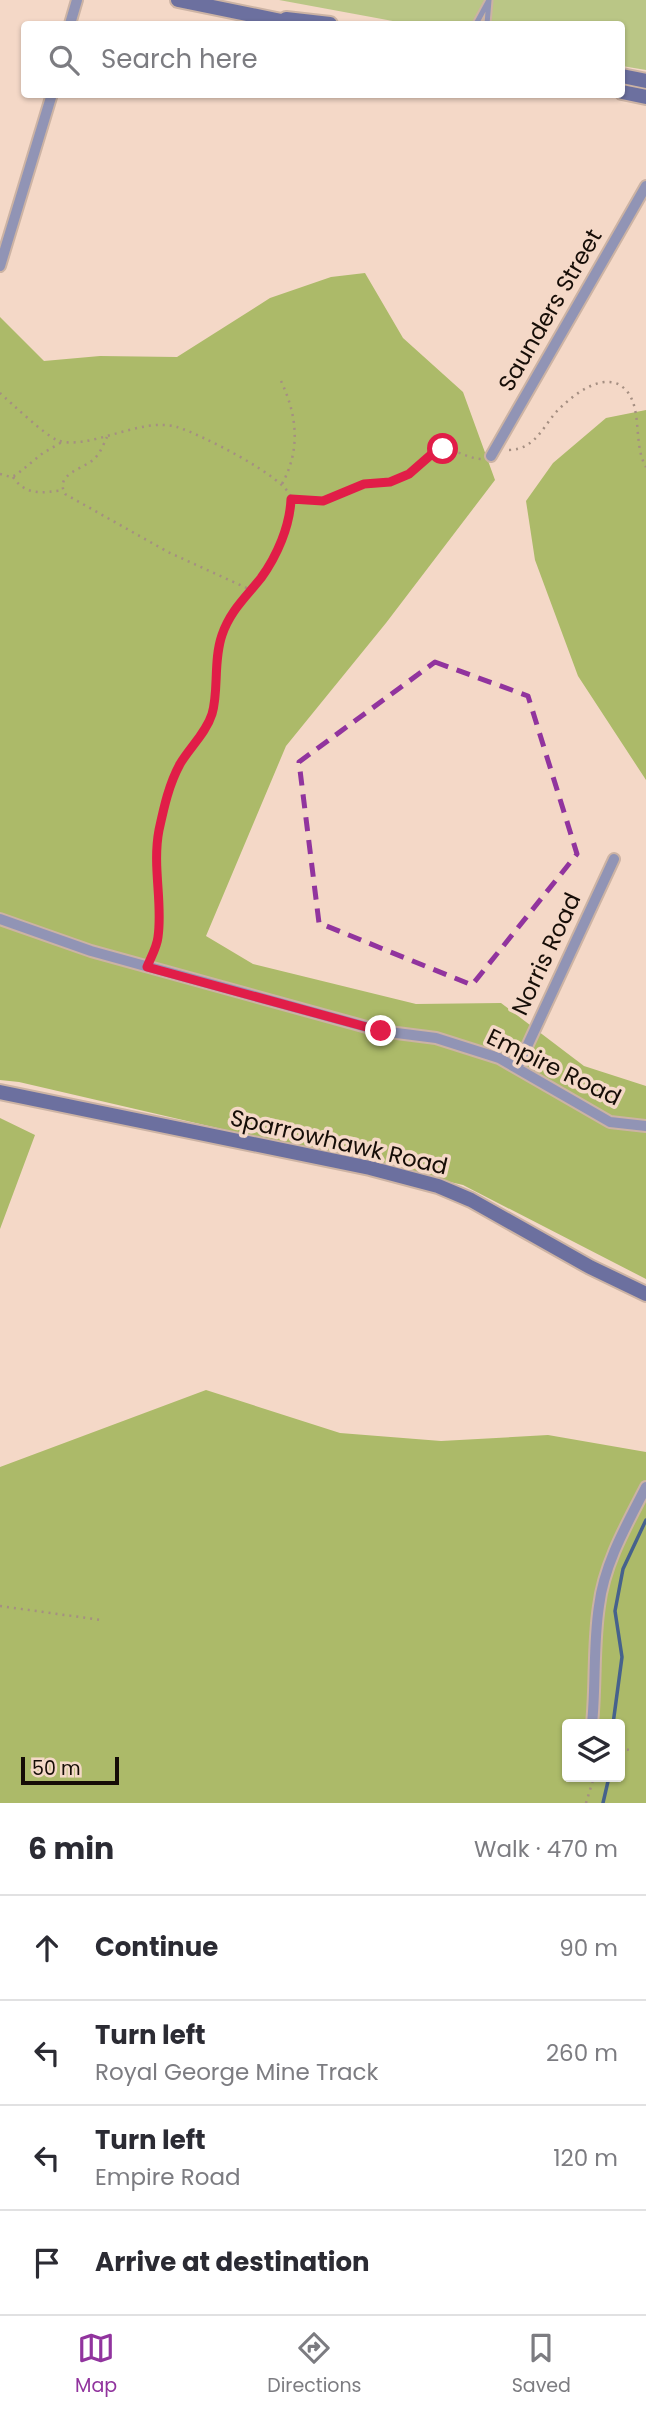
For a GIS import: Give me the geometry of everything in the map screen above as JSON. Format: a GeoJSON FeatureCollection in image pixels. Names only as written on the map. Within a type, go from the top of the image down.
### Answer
{"type":"FeatureCollection","features":[{"type":"Feature","properties":{"kind":"street"},"geometry":{"type":"LineString","coordinates":[[71,21],[77,0]]}},
{"type":"Feature","properties":{"kind":"street"},"geometry":{"type":"LineString","coordinates":[[178,0],[282,21]]}},
{"type":"Feature","properties":{"kind":"street"},"geometry":{"type":"LineString","coordinates":[[260,16],[304,21]]}},
{"type":"Feature","properties":{"kind":"street"},"geometry":{"type":"LineString","coordinates":[[625,77],[646,81]]}},
{"type":"Feature","properties":{"kind":"street"},"geometry":{"type":"LineString","coordinates":[[625,93],[646,97]]}},
{"type":"Feature","properties":{"kind":"street"},"geometry":{"type":"LineString","coordinates":[[0,266],[51,98]]}},
{"type":"Feature","properties":{"kind":"street","name":"Saunders Street"},"geometry":{"type":"LineString","coordinates":[[494,451],[646,186]]}},
{"type":"Feature","properties":{"kind":"street","name":"Norris Road"},"geometry":{"type":"LineString","coordinates":[[517,1068],[614,859]]}},
{"type":"Feature","properties":{"kind":"street","name":"Empire Road"},"geometry":{"type":"LineString","coordinates":[[0,919],[91,951],[147,967],[381,1031],[436,1038],[499,1058],[610,1122],[646,1126]]}},
{"type":"Feature","properties":{"kind":"street","name":"Sparrowhawk Road"},"geometry":{"type":"LineString","coordinates":[[0,1091],[370,1168],[438,1186],[471,1200],[590,1267],[646,1294]]}},
{"type":"Feature","properties":{"kind":"street"},"geometry":{"type":"LineString","coordinates":[[592,1719],[596,1631],[603,1587],[628,1521],[646,1487]]}},
{"type":"Feature","properties":{"kind":"lane"},"geometry":{"type":"LineString","coordinates":[[478,21],[489,0]]}},
{"type":"Feature","properties":{"kind":"lane"},"geometry":{"type":"LineString","coordinates":[[486,21],[489,0]]}},
{"type":"Feature","properties":{"kind":"path"},"geometry":{"type":"LineString","coordinates":[[281,381],[291,405],[296,433],[293,457],[282,484]]}},
{"type":"Feature","properties":{"kind":"path"},"geometry":{"type":"LineString","coordinates":[[291,499],[323,501],[364,484],[390,482],[409,474],[433,453],[443,449],[474,459],[494,451],[528,446],[569,400],[599,383],[613,382],[626,389],[638,408],[640,454],[646,467]]}},
{"type":"Feature","properties":{"kind":"path"},"geometry":{"type":"LineString","coordinates":[[0,393],[45,433],[62,442]]}},
{"type":"Feature","properties":{"kind":"path"},"geometry":{"type":"LineString","coordinates":[[12,477],[62,442],[153,425],[175,426],[244,460],[282,484],[291,499],[286,527],[276,553],[238,604],[222,635],[215,677],[215,703],[209,722],[180,764],[169,790],[157,846],[159,935],[147,967]]}},
{"type":"Feature","properties":{"kind":"path"},"geometry":{"type":"LineString","coordinates":[[108,435],[96,458],[67,476],[63,482],[63,490],[71,498],[126,526],[168,552],[251,590]]}},
{"type":"Feature","properties":{"kind":"path"},"geometry":{"type":"LineString","coordinates":[[0,474],[12,477],[20,486],[32,492],[63,490]]}},
{"type":"Feature","properties":{"kind":"path"},"geometry":{"type":"LineString","coordinates":[[0,1606],[101,1620]]}},
{"type":"Feature","properties":{"kind":"path"},"geometry":{"type":"LineString","coordinates":[[625,1749],[631,1749]]}},
{"type":"Feature","properties":{"kind":"path"},"geometry":{"type":"LineString","coordinates":[[586,1803],[592,1782]]}},
{"type":"Feature","properties":{"kind":"highlighted area"},"geometry":{"type":"Polygon","coordinates":[[[435,662],[528,696],[577,854],[472,985],[319,923],[299,762],[435,662]]]}},
{"type":"Feature","properties":{"kind":"green space"},"geometry":{"type":"Polygon","coordinates":[[[279,0],[646,0],[646,70],[625,66],[625,21],[393,21],[279,0]]]}},
{"type":"Feature","properties":{"kind":"green space"},"geometry":{"type":"Polygon","coordinates":[[[365,273],[403,338],[463,392],[495,480],[386,623],[286,746],[206,936],[253,964],[416,1004],[501,1003],[584,1066],[646,1086],[646,1279],[463,1185],[19,1082],[0,1080],[0,317],[44,361],[100,356],[177,357],[270,298],[331,277],[365,273]]]}},
{"type":"Feature","properties":{"kind":"green space"},"geometry":{"type":"Polygon","coordinates":[[[646,410],[646,780],[578,676],[535,560],[526,501],[553,463],[606,418],[646,410]]]}},
{"type":"Feature","properties":{"kind":"green space"},"geometry":{"type":"Polygon","coordinates":[[[0,1118],[35,1135],[0,1229],[0,1118]]]}},
{"type":"Feature","properties":{"kind":"green space"},"geometry":{"type":"Polygon","coordinates":[[[206,1390],[340,1433],[441,1441],[548,1435],[646,1452],[646,1803],[0,1803],[0,1467],[206,1390]]]}},
{"type":"Feature","properties":{"kind":"waterway"},"geometry":{"type":"LineString","coordinates":[[614,1719],[622,1657],[615,1611],[623,1569],[646,1520]]}},
{"type":"Feature","properties":{"kind":"waterway"},"geometry":{"type":"LineString","coordinates":[[603,1803],[608,1782]]}},
{"type":"Feature","properties":{"kind":"route"},"geometry":{"type":"LineString","coordinates":[[381,1031],[147,967],[159,935],[157,846],[174,776],[213,713],[218,650],[222,635],[230,616],[260,579],[276,553],[286,527],[291,499],[330,500],[357,486],[390,482],[409,474],[433,453],[443,449]]}}]}
